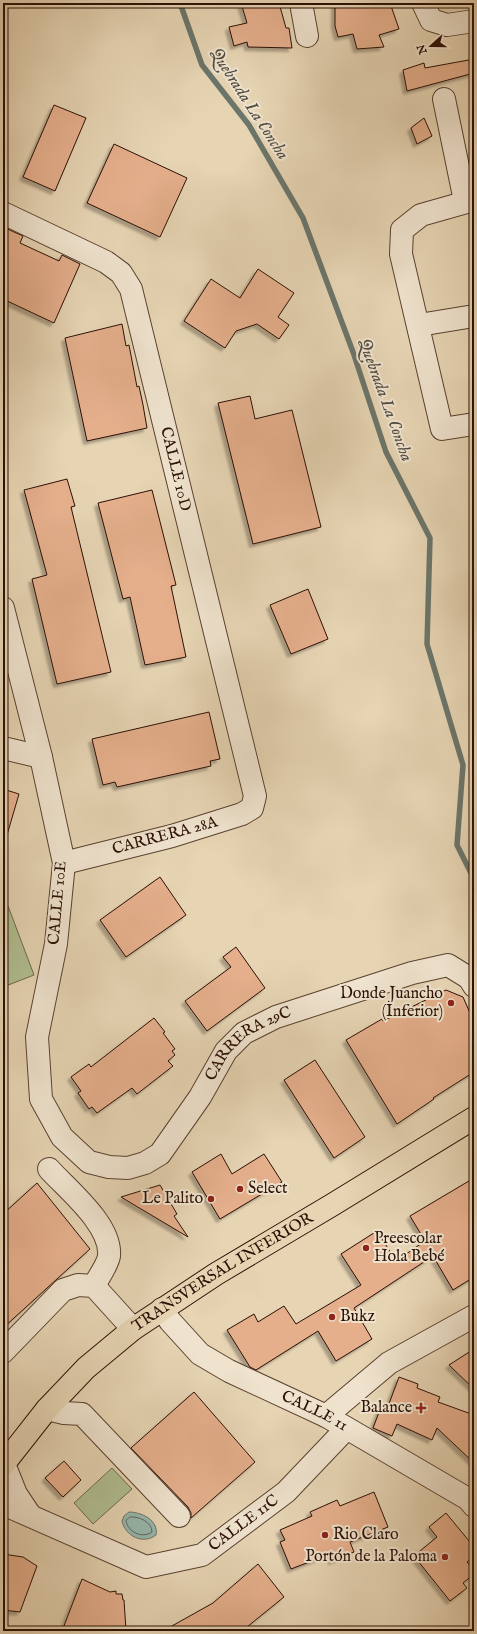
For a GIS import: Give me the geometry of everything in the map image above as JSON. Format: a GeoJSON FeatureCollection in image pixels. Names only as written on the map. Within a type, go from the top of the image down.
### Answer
{"type":"FeatureCollection","features":[{"type":"Feature","properties":{"kind":"main road","name":"TRANSVERSAL INFERIOR"},"geometry":{"type":"LineString","coordinates":[[4,1464],[47,1409],[86,1368],[132,1329],[216,1274],[474,1118]]}},
{"type":"Feature","properties":{"kind":"street"},"geometry":{"type":"LineString","coordinates":[[300,3],[307,36]]}},
{"type":"Feature","properties":{"kind":"street"},"geometry":{"type":"LineString","coordinates":[[427,12],[447,25],[474,21]]}},
{"type":"Feature","properties":{"kind":"street"},"geometry":{"type":"LineString","coordinates":[[444,99],[469,200],[421,215],[402,230],[401,254],[419,325],[442,430],[474,424]]}},
{"type":"Feature","properties":{"kind":"street","name":"CALLE 10D"},"geometry":{"type":"LineString","coordinates":[[3,213],[106,262],[121,273],[131,289],[255,796]]}},
{"type":"Feature","properties":{"kind":"street"},"geometry":{"type":"LineString","coordinates":[[419,325],[474,316]]}},
{"type":"Feature","properties":{"kind":"street","name":"CALLE 10E"},"geometry":{"type":"LineString","coordinates":[[3,608],[41,757],[64,862],[56,944],[37,1037],[41,1099],[62,1137],[89,1162]]}},
{"type":"Feature","properties":{"kind":"street"},"geometry":{"type":"LineString","coordinates":[[3,748],[41,757]]}},
{"type":"Feature","properties":{"kind":"street","name":"CARRERA 28A"},"geometry":{"type":"LineString","coordinates":[[64,862],[172,836],[242,814],[252,808],[255,796]]}},
{"type":"Feature","properties":{"kind":"street","name":"CARRERA 29C"},"geometry":{"type":"LineString","coordinates":[[89,1162],[109,1167],[128,1168],[145,1163],[160,1154],[200,1097],[226,1051],[244,1033],[276,1017],[412,973],[448,965],[470,978],[474,986]]}},
{"type":"Feature","properties":{"kind":"street"},"geometry":{"type":"LineString","coordinates":[[49,1169],[95,1218],[108,1242],[109,1257],[94,1286]]}},
{"type":"Feature","properties":{"kind":"street"},"geometry":{"type":"LineString","coordinates":[[3,1352],[63,1290],[78,1285],[94,1286],[132,1329]]}},
{"type":"Feature","properties":{"kind":"street","name":"CALLE 11"},"geometry":{"type":"LineString","coordinates":[[162,1309],[170,1321],[200,1354],[229,1371],[326,1416],[468,1499],[474,1506]]}},
{"type":"Feature","properties":{"kind":"street"},"geometry":{"type":"LineString","coordinates":[[326,1416],[389,1363],[474,1316]]}},
{"type":"Feature","properties":{"kind":"street"},"geometry":{"type":"LineString","coordinates":[[47,1409],[64,1413],[82,1414],[179,1516]]}},
{"type":"Feature","properties":{"kind":"street","name":"CALLE 11C"},"geometry":{"type":"LineString","coordinates":[[3,1504],[146,1566],[202,1555],[286,1492],[346,1429]]}},
{"type":"Feature","properties":{"kind":"street"},"geometry":{"type":"LineString","coordinates":[[4,1464],[16,1494],[30,1515]]}},
{"type":"Feature","properties":{"kind":"green space"},"geometry":{"type":"Polygon","coordinates":[[[8,906],[34,975],[3,987],[3,908],[8,906]]]}},
{"type":"Feature","properties":{"kind":"green space"},"geometry":{"type":"Polygon","coordinates":[[[112,1468],[132,1489],[93,1524],[74,1503],[112,1468]]]}},
{"type":"Feature","properties":{"kind":"water"},"geometry":{"type":"Polygon","coordinates":[[[129,1512],[139,1513],[152,1521],[155,1525],[156,1535],[151,1538],[140,1539],[131,1535],[127,1531],[122,1521],[124,1516],[129,1512]]]}},
{"type":"Feature","properties":{"kind":"building"},"geometry":{"type":"Polygon","coordinates":[[[241,3],[279,3],[286,28],[289,28],[292,48],[248,47],[247,42],[234,46],[229,27],[247,23],[241,3]]]}},
{"type":"Feature","properties":{"kind":"building"},"geometry":{"type":"Polygon","coordinates":[[[335,3],[390,3],[399,29],[379,35],[384,47],[357,49],[353,34],[338,37],[335,26],[335,3]]]}},
{"type":"Feature","properties":{"kind":"building"},"geometry":{"type":"Polygon","coordinates":[[[474,59],[474,73],[407,91],[403,70],[424,63],[425,68],[474,59]]]}},
{"type":"Feature","properties":{"kind":"building"},"geometry":{"type":"Polygon","coordinates":[[[54,105],[86,118],[55,191],[23,177],[54,105]]]}},
{"type":"Feature","properties":{"kind":"building"},"geometry":{"type":"Polygon","coordinates":[[[424,118],[432,136],[417,144],[411,128],[424,118]]]}},
{"type":"Feature","properties":{"kind":"building"},"geometry":{"type":"Polygon","coordinates":[[[114,144],[187,178],[160,237],[87,203],[114,144]]]}},
{"type":"Feature","properties":{"kind":"building"},"geometry":{"type":"Polygon","coordinates":[[[3,227],[23,236],[20,243],[59,261],[62,255],[80,264],[54,323],[3,299],[3,227]]]}},
{"type":"Feature","properties":{"kind":"building"},"geometry":{"type":"Polygon","coordinates":[[[258,269],[294,293],[278,317],[289,325],[279,339],[257,324],[236,331],[225,348],[184,321],[211,279],[240,298],[258,269]]]}},
{"type":"Feature","properties":{"kind":"building"},"geometry":{"type":"Polygon","coordinates":[[[122,324],[126,346],[129,345],[137,387],[139,386],[147,428],[87,441],[65,338],[122,324]]]}},
{"type":"Feature","properties":{"kind":"building"},"geometry":{"type":"Polygon","coordinates":[[[250,396],[255,419],[292,410],[321,527],[253,544],[218,403],[250,396]]]}},
{"type":"Feature","properties":{"kind":"building"},"geometry":{"type":"Polygon","coordinates":[[[67,479],[75,506],[71,507],[111,672],[57,684],[32,579],[47,575],[24,490],[67,479]]]}},
{"type":"Feature","properties":{"kind":"building"},"geometry":{"type":"Polygon","coordinates":[[[152,490],[176,585],[171,586],[186,657],[145,665],[130,597],[123,599],[98,503],[152,490]]]}},
{"type":"Feature","properties":{"kind":"building"},"geometry":{"type":"Polygon","coordinates":[[[308,589],[328,639],[291,654],[270,605],[308,589]]]}},
{"type":"Feature","properties":{"kind":"building"},"geometry":{"type":"Polygon","coordinates":[[[209,712],[220,759],[210,761],[211,766],[117,787],[115,782],[103,785],[92,739],[209,712]]]}},
{"type":"Feature","properties":{"kind":"building"},"geometry":{"type":"Polygon","coordinates":[[[3,789],[19,794],[7,835],[3,834],[3,789]]]}},
{"type":"Feature","properties":{"kind":"building"},"geometry":{"type":"Polygon","coordinates":[[[160,877],[186,915],[126,957],[100,920],[160,877]]]}},
{"type":"Feature","properties":{"kind":"building"},"geometry":{"type":"Polygon","coordinates":[[[236,947],[265,988],[207,1031],[185,1001],[231,967],[223,957],[236,947]]]}},
{"type":"Feature","properties":{"kind":"building"},"geometry":{"type":"Polygon","coordinates":[[[446,990],[463,997],[474,1022],[474,1072],[433,1098],[434,1099],[397,1124],[346,1040],[382,1019],[383,1021],[446,990]]]}},
{"type":"Feature","properties":{"kind":"building"},"geometry":{"type":"Polygon","coordinates":[[[154,1018],[165,1032],[163,1033],[175,1049],[172,1051],[175,1055],[168,1061],[173,1066],[137,1094],[132,1088],[97,1113],[92,1107],[89,1109],[78,1093],[81,1091],[71,1077],[89,1064],[91,1067],[154,1018]]]}},
{"type":"Feature","properties":{"kind":"building"},"geometry":{"type":"Polygon","coordinates":[[[315,1060],[365,1137],[334,1158],[284,1080],[315,1060]]]}},
{"type":"Feature","properties":{"kind":"building","name":"Select"},"geometry":{"type":"Polygon","coordinates":[[[221,1154],[232,1174],[264,1154],[282,1182],[220,1219],[192,1172],[221,1154]]]}},
{"type":"Feature","properties":{"kind":"building"},"geometry":{"type":"Polygon","coordinates":[[[474,1178],[474,1277],[453,1290],[433,1256],[354,1308],[372,1339],[336,1361],[318,1331],[256,1370],[250,1367],[227,1330],[254,1314],[258,1322],[284,1306],[296,1324],[361,1285],[341,1254],[377,1231],[396,1261],[425,1241],[410,1216],[474,1178]]]}},
{"type":"Feature","properties":{"kind":"building"},"geometry":{"type":"Polygon","coordinates":[[[37,1183],[90,1249],[3,1328],[3,1214],[37,1183]]]}},
{"type":"Feature","properties":{"kind":"building"},"geometry":{"type":"Polygon","coordinates":[[[160,1185],[177,1214],[174,1216],[188,1237],[121,1197],[160,1185]]]}},
{"type":"Feature","properties":{"kind":"building"},"geometry":{"type":"Polygon","coordinates":[[[474,1349],[474,1389],[449,1365],[474,1349]]]}},
{"type":"Feature","properties":{"kind":"building","name":"Balance"},"geometry":{"type":"Polygon","coordinates":[[[399,1377],[418,1384],[417,1388],[440,1397],[438,1402],[474,1415],[474,1463],[437,1428],[432,1440],[397,1424],[392,1436],[373,1428],[381,1407],[387,1409],[399,1377]]]}},
{"type":"Feature","properties":{"kind":"building"},"geometry":{"type":"Polygon","coordinates":[[[194,1392],[255,1462],[191,1518],[191,1513],[188,1507],[131,1448],[194,1392]]]}},
{"type":"Feature","properties":{"kind":"building"},"geometry":{"type":"Polygon","coordinates":[[[64,1461],[81,1480],[63,1497],[45,1478],[64,1461]]]}},
{"type":"Feature","properties":{"kind":"building","name":"Rio Claro"},"geometry":{"type":"Polygon","coordinates":[[[374,1492],[388,1527],[350,1542],[354,1552],[332,1561],[330,1554],[291,1569],[280,1542],[285,1540],[280,1530],[312,1516],[310,1512],[337,1500],[340,1506],[374,1492]]]}},
{"type":"Feature","properties":{"kind":"building","name":"Portón de la Paloma"},"geometry":{"type":"Polygon","coordinates":[[[446,1513],[474,1547],[474,1556],[467,1562],[474,1570],[474,1574],[463,1583],[467,1588],[450,1601],[414,1556],[437,1537],[429,1527],[446,1513]]]}},
{"type":"Feature","properties":{"kind":"building"},"geometry":{"type":"Polygon","coordinates":[[[3,1554],[23,1557],[37,1566],[20,1612],[3,1610],[3,1554]]]}},
{"type":"Feature","properties":{"kind":"building"},"geometry":{"type":"Polygon","coordinates":[[[258,1564],[284,1597],[242,1631],[163,1631],[213,1603],[258,1564]]]}},
{"type":"Feature","properties":{"kind":"building"},"geometry":{"type":"Polygon","coordinates":[[[82,1579],[110,1592],[116,1591],[116,1594],[122,1594],[124,1600],[126,1631],[62,1631],[82,1579]]]}},
{"type":"Feature","properties":{"kind":"waterway","name":"Quebrada La Concha"},"geometry":{"type":"LineString","coordinates":[[180,3],[202,65],[249,125],[303,218],[353,352],[386,452],[430,538],[427,644],[463,765],[457,845],[474,879]]}},
{"type":"Feature","properties":{"kind":"place","name":"Donde Juancho (Inferior)"},"geometry":{"type":"Point","coordinates":[451,1003]}},
{"type":"Feature","properties":{"kind":"place","name":"Select"},"geometry":{"type":"Point","coordinates":[240,1189]}},
{"type":"Feature","properties":{"kind":"place","name":"Le Palito"},"geometry":{"type":"Point","coordinates":[211,1199]}},
{"type":"Feature","properties":{"kind":"place","name":"Preescolar Hola Bebé"},"geometry":{"type":"Point","coordinates":[366,1248]}},
{"type":"Feature","properties":{"kind":"place","name":"Bukz"},"geometry":{"type":"Point","coordinates":[332,1317]}},
{"type":"Feature","properties":{"kind":"place","name":"Balance"},"geometry":{"type":"Point","coordinates":[421,1408]}},
{"type":"Feature","properties":{"kind":"place","name":"Rio Claro"},"geometry":{"type":"Point","coordinates":[325,1535]}},
{"type":"Feature","properties":{"kind":"place","name":"Portón de la Paloma"},"geometry":{"type":"Point","coordinates":[445,1557]}}]}
